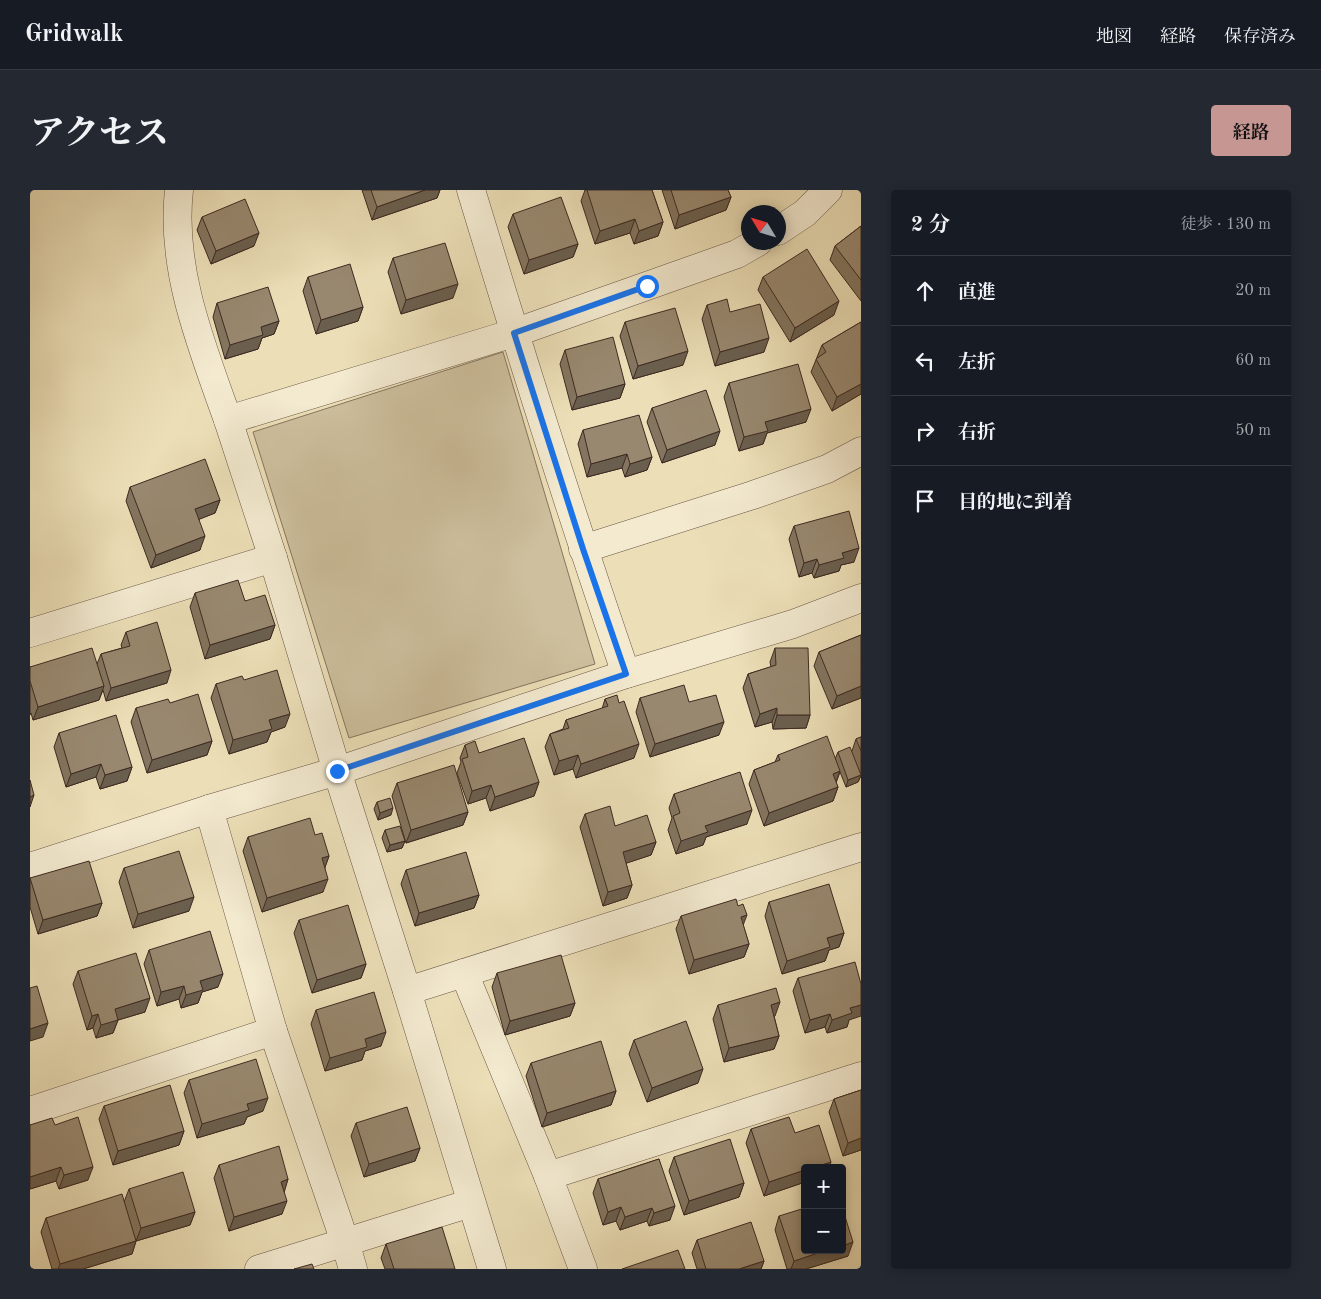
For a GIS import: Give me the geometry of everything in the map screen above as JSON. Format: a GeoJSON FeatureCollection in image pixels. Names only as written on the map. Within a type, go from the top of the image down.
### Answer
{"type":"FeatureCollection","features":[{"type":"Feature","properties":{"kind":"street"},"geometry":{"type":"LineString","coordinates":[[179,190],[176,214],[180,258],[187,294],[205,357],[228,420],[272,558],[337,771],[408,991],[492,1269]]}},
{"type":"Feature","properties":{"kind":"street"},"geometry":{"type":"LineString","coordinates":[[471,190],[514,333],[583,549],[626,674]]}},
{"type":"Feature","properties":{"kind":"street"},"geometry":{"type":"LineString","coordinates":[[786,226],[805,213],[828,190]]}},
{"type":"Feature","properties":{"kind":"street"},"geometry":{"type":"LineString","coordinates":[[228,420],[514,333],[744,250]]}},
{"type":"Feature","properties":{"kind":"street"},"geometry":{"type":"LineString","coordinates":[[583,549],[753,495],[827,469],[861,451]]}},
{"type":"Feature","properties":{"kind":"street"},"geometry":{"type":"LineString","coordinates":[[30,633],[272,558]]}},
{"type":"Feature","properties":{"kind":"street"},"geometry":{"type":"LineString","coordinates":[[30,867],[208,809],[337,771],[626,674],[793,624],[861,598]]}},
{"type":"Feature","properties":{"kind":"street"},"geometry":{"type":"LineString","coordinates":[[208,809],[273,1032],[346,1242],[353,1269]]}},
{"type":"Feature","properties":{"kind":"street"},"geometry":{"type":"LineString","coordinates":[[408,991],[861,847]]}},
{"type":"Feature","properties":{"kind":"street"},"geometry":{"type":"LineString","coordinates":[[464,973],[548,1176],[583,1269]]}},
{"type":"Feature","properties":{"kind":"street"},"geometry":{"type":"LineString","coordinates":[[30,1111],[273,1032]]}},
{"type":"Feature","properties":{"kind":"street"},"geometry":{"type":"LineString","coordinates":[[548,1176],[861,1076]]}},
{"type":"Feature","properties":{"kind":"street"},"geometry":{"type":"LineString","coordinates":[[259,1269],[471,1203]]}},
{"type":"Feature","properties":{"kind":"shaded area"},"geometry":{"type":"Polygon","coordinates":[[[503,352],[595,664],[349,738],[253,432],[503,352]]]}},
{"type":"Feature","properties":{"kind":"building"},"geometry":{"type":"Polygon","coordinates":[[[371,190],[425,190],[377,207],[371,190]]]}},
{"type":"Feature","properties":{"kind":"building"},"geometry":{"type":"Polygon","coordinates":[[[587,190],[652,190],[663,222],[639,231],[635,219],[600,231],[587,190]]]}},
{"type":"Feature","properties":{"kind":"building"},"geometry":{"type":"Polygon","coordinates":[[[671,190],[728,190],[731,197],[679,215],[671,190]]]}},
{"type":"Feature","properties":{"kind":"building"},"geometry":{"type":"Polygon","coordinates":[[[561,197],[578,244],[529,260],[513,214],[561,197]]]}},
{"type":"Feature","properties":{"kind":"building"},"geometry":{"type":"Polygon","coordinates":[[[245,199],[259,233],[216,251],[202,217],[245,199]]]}},
{"type":"Feature","properties":{"kind":"building"},"geometry":{"type":"Polygon","coordinates":[[[861,226],[861,280],[835,246],[861,226]]]}},
{"type":"Feature","properties":{"kind":"building"},"geometry":{"type":"Polygon","coordinates":[[[445,243],[458,284],[406,300],[393,258],[445,243]]]}},
{"type":"Feature","properties":{"kind":"building"},"geometry":{"type":"Polygon","coordinates":[[[807,249],[839,301],[795,328],[763,277],[807,249]]]}},
{"type":"Feature","properties":{"kind":"building"},"geometry":{"type":"Polygon","coordinates":[[[350,264],[363,307],[321,320],[308,277],[350,264]]]}},
{"type":"Feature","properties":{"kind":"building"},"geometry":{"type":"Polygon","coordinates":[[[268,287],[279,321],[261,327],[263,335],[230,345],[217,303],[268,287]]]}},
{"type":"Feature","properties":{"kind":"building"},"geometry":{"type":"Polygon","coordinates":[[[727,299],[730,312],[760,304],[769,338],[720,352],[707,305],[727,299]]]}},
{"type":"Feature","properties":{"kind":"building"},"geometry":{"type":"Polygon","coordinates":[[[675,308],[688,351],[638,366],[625,322],[675,308]]]}},
{"type":"Feature","properties":{"kind":"building"},"geometry":{"type":"Polygon","coordinates":[[[861,322],[861,384],[837,397],[816,359],[826,352],[822,345],[861,322]]]}},
{"type":"Feature","properties":{"kind":"building"},"geometry":{"type":"Polygon","coordinates":[[[613,337],[625,384],[577,397],[565,350],[613,337]]]}},
{"type":"Feature","properties":{"kind":"building"},"geometry":{"type":"Polygon","coordinates":[[[798,364],[811,409],[765,422],[768,431],[744,437],[729,383],[798,364]]]}},
{"type":"Feature","properties":{"kind":"building"},"geometry":{"type":"Polygon","coordinates":[[[706,390],[720,431],[667,450],[652,408],[706,390]]]}},
{"type":"Feature","properties":{"kind":"building"},"geometry":{"type":"Polygon","coordinates":[[[639,415],[652,457],[630,464],[627,454],[591,464],[583,430],[639,415]]]}},
{"type":"Feature","properties":{"kind":"building"},"geometry":{"type":"Polygon","coordinates":[[[205,459],[220,500],[195,509],[205,536],[156,555],[130,487],[205,459]]]}},
{"type":"Feature","properties":{"kind":"building"},"geometry":{"type":"Polygon","coordinates":[[[849,511],[859,548],[842,553],[844,558],[819,565],[817,559],[804,563],[794,526],[849,511]]]}},
{"type":"Feature","properties":{"kind":"building"},"geometry":{"type":"Polygon","coordinates":[[[238,580],[245,601],[265,595],[275,625],[210,645],[195,593],[238,580]]]}},
{"type":"Feature","properties":{"kind":"building"},"geometry":{"type":"Polygon","coordinates":[[[157,622],[171,670],[111,688],[101,654],[130,646],[126,632],[157,622]]]}},
{"type":"Feature","properties":{"kind":"building"},"geometry":{"type":"Polygon","coordinates":[[[861,635],[861,686],[837,696],[819,652],[861,635]]]}},
{"type":"Feature","properties":{"kind":"building"},"geometry":{"type":"Polygon","coordinates":[[[92,648],[104,686],[38,707],[30,681],[30,667],[92,648]]]}},
{"type":"Feature","properties":{"kind":"building"},"geometry":{"type":"Polygon","coordinates":[[[775,648],[808,648],[810,715],[777,715],[777,708],[760,714],[748,674],[776,665],[775,648]]]}},
{"type":"Feature","properties":{"kind":"building"},"geometry":{"type":"Polygon","coordinates":[[[277,670],[290,714],[269,720],[272,729],[233,740],[216,684],[242,676],[244,680],[277,670]]]}},
{"type":"Feature","properties":{"kind":"building"},"geometry":{"type":"Polygon","coordinates":[[[684,685],[689,702],[716,695],[724,722],[655,744],[640,698],[684,685]]]}},
{"type":"Feature","properties":{"kind":"building"},"geometry":{"type":"Polygon","coordinates":[[[198,694],[212,741],[152,760],[136,708],[168,699],[170,703],[198,694]]]}},
{"type":"Feature","properties":{"kind":"building"},"geometry":{"type":"Polygon","coordinates":[[[617,695],[619,703],[624,701],[639,744],[581,764],[578,755],[559,761],[550,734],[569,728],[566,720],[608,706],[605,699],[617,695]]]}},
{"type":"Feature","properties":{"kind":"building"},"geometry":{"type":"Polygon","coordinates":[[[116,715],[132,767],[105,775],[101,764],[71,774],[59,733],[116,715]]]}},
{"type":"Feature","properties":{"kind":"building"},"geometry":{"type":"Polygon","coordinates":[[[827,736],[840,771],[833,774],[838,787],[769,813],[754,770],[780,760],[778,755],[827,736]]]}},
{"type":"Feature","properties":{"kind":"building"},"geometry":{"type":"Polygon","coordinates":[[[861,737],[861,751],[856,739],[861,737]]]}},
{"type":"Feature","properties":{"kind":"building"},"geometry":{"type":"Polygon","coordinates":[[[524,738],[539,782],[495,797],[491,785],[472,791],[462,759],[468,757],[465,745],[475,741],[479,753],[524,738]]]}},
{"type":"Feature","properties":{"kind":"building"},"geometry":{"type":"Polygon","coordinates":[[[850,747],[861,775],[848,780],[838,752],[850,747]]]}},
{"type":"Feature","properties":{"kind":"building"},"geometry":{"type":"Polygon","coordinates":[[[454,765],[468,812],[411,830],[397,783],[454,765]]]}},
{"type":"Feature","properties":{"kind":"building"},"geometry":{"type":"Polygon","coordinates":[[[740,772],[752,810],[705,826],[708,832],[681,841],[673,816],[680,813],[674,794],[740,772]]]}},
{"type":"Feature","properties":{"kind":"building"},"geometry":{"type":"Polygon","coordinates":[[[30,780],[34,795],[30,797],[30,780]]]}},
{"type":"Feature","properties":{"kind":"building"},"geometry":{"type":"Polygon","coordinates":[[[390,798],[393,808],[380,813],[377,802],[390,798]]]}},
{"type":"Feature","properties":{"kind":"building"},"geometry":{"type":"Polygon","coordinates":[[[610,806],[615,826],[647,815],[656,842],[623,852],[632,885],[608,892],[585,814],[610,806]]]}},
{"type":"Feature","properties":{"kind":"building"},"geometry":{"type":"Polygon","coordinates":[[[310,818],[315,835],[322,833],[329,856],[322,858],[328,879],[267,898],[248,837],[310,818]]]}},
{"type":"Feature","properties":{"kind":"building"},"geometry":{"type":"Polygon","coordinates":[[[400,826],[405,841],[390,845],[385,830],[400,826]]]}},
{"type":"Feature","properties":{"kind":"building"},"geometry":{"type":"Polygon","coordinates":[[[179,851],[194,897],[138,914],[124,868],[179,851]]]}},
{"type":"Feature","properties":{"kind":"building"},"geometry":{"type":"Polygon","coordinates":[[[466,852],[479,895],[419,913],[406,870],[466,852]]]}},
{"type":"Feature","properties":{"kind":"building"},"geometry":{"type":"Polygon","coordinates":[[[89,861],[102,903],[43,920],[30,878],[89,861]]]}},
{"type":"Feature","properties":{"kind":"building"},"geometry":{"type":"Polygon","coordinates":[[[829,884],[844,933],[827,938],[830,947],[787,961],[769,902],[829,884]]]}},
{"type":"Feature","properties":{"kind":"building"},"geometry":{"type":"Polygon","coordinates":[[[736,899],[738,906],[743,904],[747,915],[741,917],[749,944],[694,960],[681,916],[736,899]]]}},
{"type":"Feature","properties":{"kind":"building"},"geometry":{"type":"Polygon","coordinates":[[[348,905],[366,964],[317,980],[299,920],[348,905]]]}},
{"type":"Feature","properties":{"kind":"building"},"geometry":{"type":"Polygon","coordinates":[[[210,931],[223,974],[200,981],[203,990],[186,995],[184,986],[161,992],[149,950],[210,931]]]}},
{"type":"Feature","properties":{"kind":"building"},"geometry":{"type":"Polygon","coordinates":[[[136,953],[150,998],[115,1009],[118,1020],[101,1025],[98,1014],[92,1016],[78,971],[136,953]]]}},
{"type":"Feature","properties":{"kind":"building"},"geometry":{"type":"Polygon","coordinates":[[[561,955],[575,1003],[510,1021],[497,973],[561,955]]]}},
{"type":"Feature","properties":{"kind":"building"},"geometry":{"type":"Polygon","coordinates":[[[855,962],[861,984],[861,1005],[850,1008],[852,1013],[832,1020],[830,1014],[810,1020],[798,978],[855,962]]]}},
{"type":"Feature","properties":{"kind":"building"},"geometry":{"type":"Polygon","coordinates":[[[37,986],[48,1023],[30,1029],[30,988],[37,986]]]}},
{"type":"Feature","properties":{"kind":"building"},"geometry":{"type":"Polygon","coordinates":[[[776,988],[780,1002],[771,1005],[779,1036],[729,1048],[718,1005],[776,988]]]}},
{"type":"Feature","properties":{"kind":"building"},"geometry":{"type":"Polygon","coordinates":[[[374,992],[386,1032],[365,1039],[367,1047],[330,1058],[316,1010],[374,992]]]}},
{"type":"Feature","properties":{"kind":"building"},"geometry":{"type":"Polygon","coordinates":[[[686,1021],[703,1069],[652,1088],[634,1040],[686,1021]]]}},
{"type":"Feature","properties":{"kind":"building"},"geometry":{"type":"Polygon","coordinates":[[[601,1041],[616,1091],[547,1113],[531,1063],[601,1041]]]}},
{"type":"Feature","properties":{"kind":"building"},"geometry":{"type":"Polygon","coordinates":[[[256,1059],[268,1098],[247,1104],[249,1110],[202,1124],[189,1080],[256,1059]]]}},
{"type":"Feature","properties":{"kind":"building"},"geometry":{"type":"Polygon","coordinates":[[[170,1085],[184,1131],[118,1151],[104,1106],[170,1085]]]}},
{"type":"Feature","properties":{"kind":"building"},"geometry":{"type":"Polygon","coordinates":[[[861,1090],[861,1138],[848,1143],[834,1099],[861,1090]]]}},
{"type":"Feature","properties":{"kind":"building"},"geometry":{"type":"Polygon","coordinates":[[[407,1107],[420,1148],[369,1164],[356,1123],[407,1107]]]}},
{"type":"Feature","properties":{"kind":"building"},"geometry":{"type":"Polygon","coordinates":[[[78,1117],[93,1167],[64,1175],[61,1167],[30,1177],[30,1125],[52,1118],[55,1125],[78,1117]]]}},
{"type":"Feature","properties":{"kind":"building"},"geometry":{"type":"Polygon","coordinates":[[[789,1117],[795,1133],[819,1125],[831,1162],[825,1164],[801,1164],[801,1171],[769,1182],[751,1129],[789,1117]]]}},
{"type":"Feature","properties":{"kind":"building"},"geometry":{"type":"Polygon","coordinates":[[[730,1139],[744,1183],[689,1201],[674,1157],[730,1139]]]}},
{"type":"Feature","properties":{"kind":"building"},"geometry":{"type":"Polygon","coordinates":[[[279,1146],[288,1179],[281,1182],[287,1201],[234,1217],[219,1165],[279,1146]]]}},
{"type":"Feature","properties":{"kind":"building"},"geometry":{"type":"Polygon","coordinates":[[[659,1159],[675,1206],[654,1213],[652,1208],[625,1217],[621,1207],[608,1212],[598,1179],[659,1159]]]}},
{"type":"Feature","properties":{"kind":"building"},"geometry":{"type":"Polygon","coordinates":[[[183,1172],[195,1212],[141,1228],[129,1189],[183,1172]]]}},
{"type":"Feature","properties":{"kind":"building"},"geometry":{"type":"Polygon","coordinates":[[[122,1194],[136,1241],[60,1264],[46,1218],[122,1194]]]}},
{"type":"Feature","properties":{"kind":"building"},"geometry":{"type":"Polygon","coordinates":[[[801,1209],[801,1254],[815,1254],[794,1261],[779,1216],[801,1209]]]}},
{"type":"Feature","properties":{"kind":"building"},"geometry":{"type":"Polygon","coordinates":[[[846,1220],[853,1242],[846,1245],[846,1220]]]}},
{"type":"Feature","properties":{"kind":"building"},"geometry":{"type":"Polygon","coordinates":[[[751,1222],[764,1261],[739,1269],[706,1269],[697,1240],[751,1222]]]}},
{"type":"Feature","properties":{"kind":"building"},"geometry":{"type":"Polygon","coordinates":[[[442,1227],[455,1269],[394,1269],[386,1244],[442,1227]]]}},
{"type":"Feature","properties":{"kind":"building"},"geometry":{"type":"Polygon","coordinates":[[[678,1250],[685,1269],[622,1269],[678,1250]]]}},
{"type":"Feature","properties":{"kind":"building"},"geometry":{"type":"Polygon","coordinates":[[[312,1264],[314,1269],[294,1269],[312,1264]]]}},
{"type":"Feature","properties":{"kind":"route"},"geometry":{"type":"LineString","coordinates":[[337,771],[626,674],[583,549],[514,333],[647,286]]}}]}
